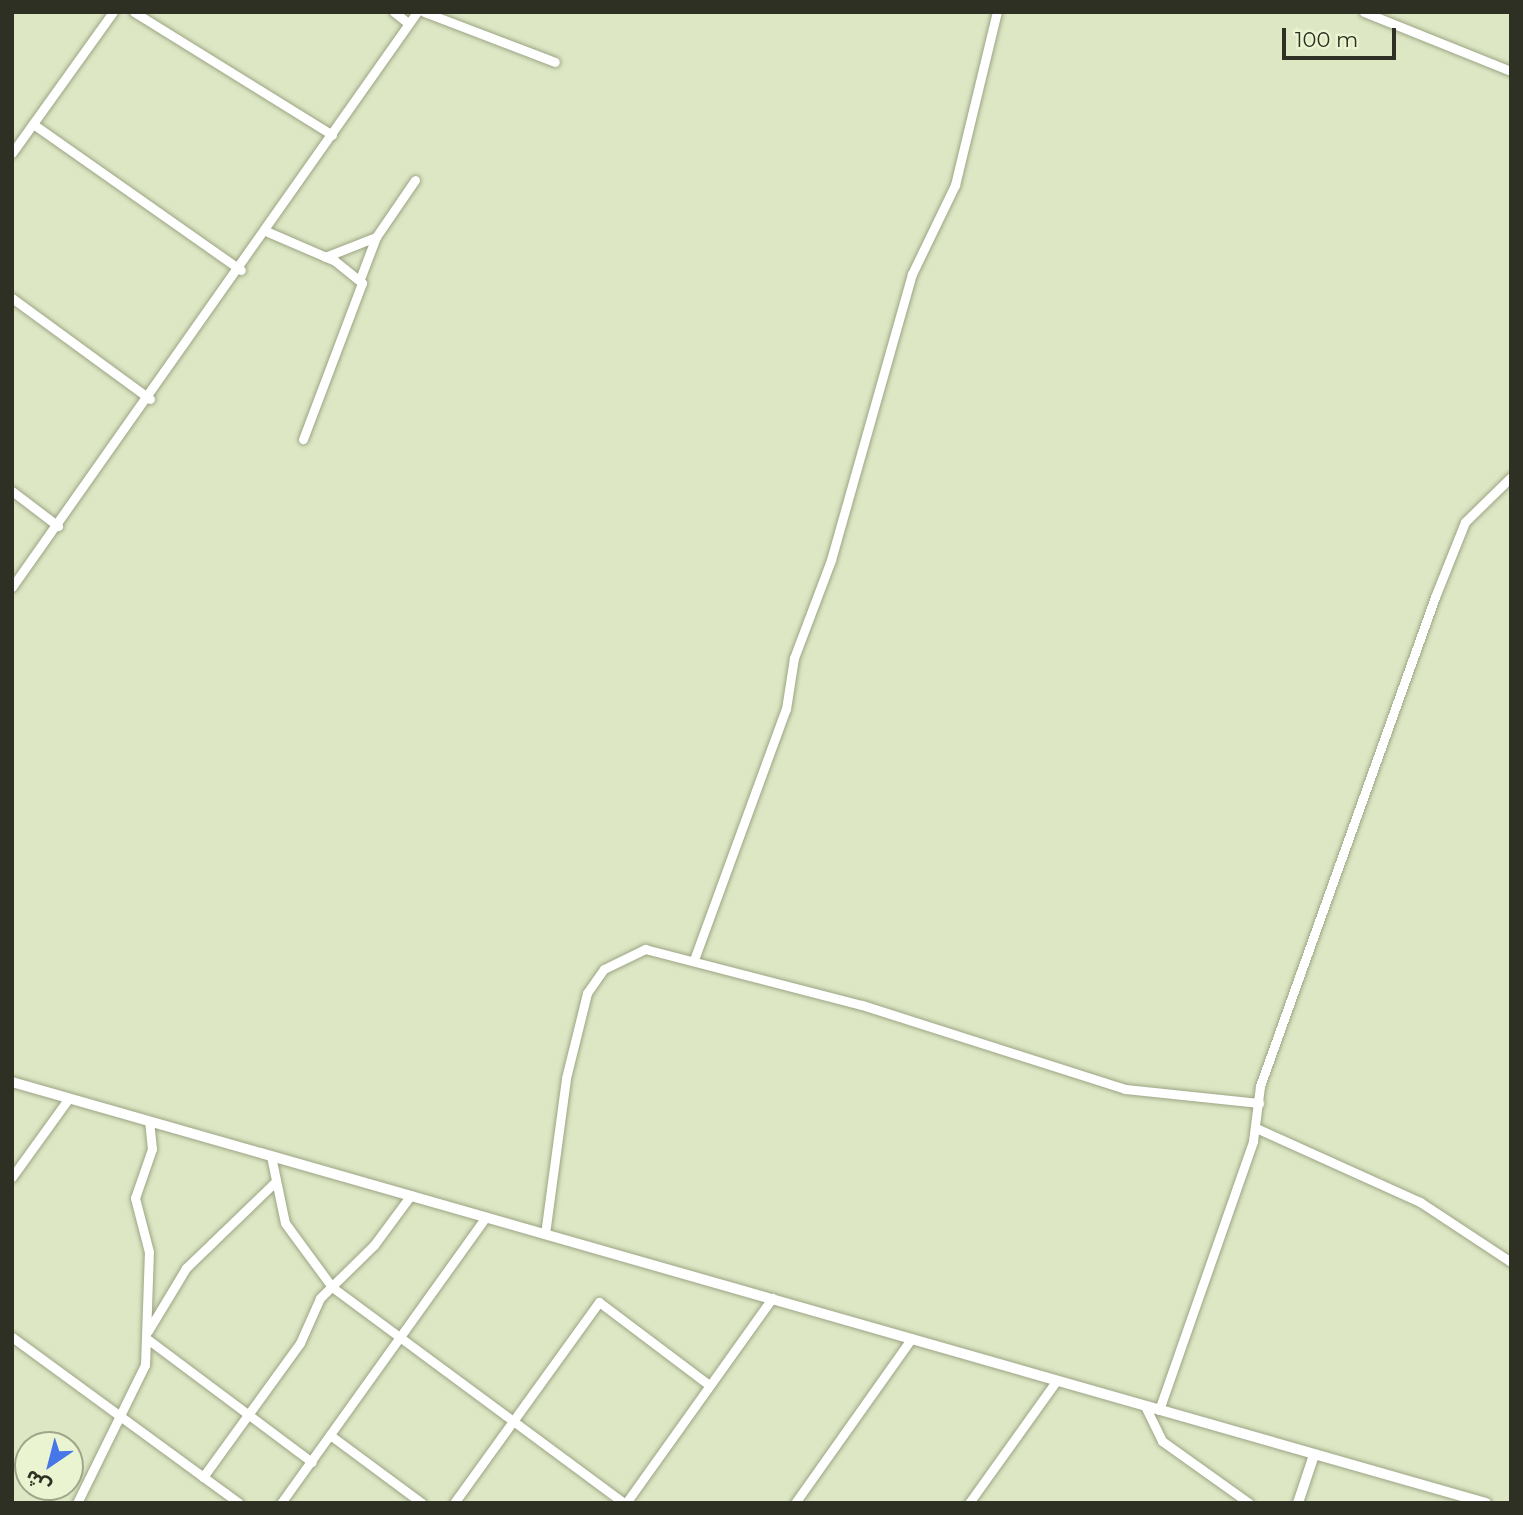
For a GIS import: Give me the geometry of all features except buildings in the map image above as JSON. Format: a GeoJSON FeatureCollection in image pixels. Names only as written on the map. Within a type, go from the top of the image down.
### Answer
{"type":"FeatureCollection","features":[{"type":"Feature","properties":{"kind":"street"},"geometry":{"type":"LineString","coordinates":[[12,153],[113,12]]}},
{"type":"Feature","properties":{"kind":"street"},"geometry":{"type":"LineString","coordinates":[[134,12],[332,135]]}},
{"type":"Feature","properties":{"kind":"street"},"geometry":{"type":"LineString","coordinates":[[394,12],[408,23]]}},
{"type":"Feature","properties":{"kind":"street"},"geometry":{"type":"LineString","coordinates":[[12,587],[268,232],[417,12]]}},
{"type":"Feature","properties":{"kind":"street"},"geometry":{"type":"LineString","coordinates":[[424,12],[555,62]]}},
{"type":"Feature","properties":{"kind":"street"},"geometry":{"type":"LineString","coordinates":[[695,957],[786,709],[794,658],[831,560],[904,299],[932,225],[955,185],[997,12]]}},
{"type":"Feature","properties":{"kind":"street"},"geometry":{"type":"LineString","coordinates":[[1364,12],[1511,71]]}},
{"type":"Feature","properties":{"kind":"street"},"geometry":{"type":"LineString","coordinates":[[33,124],[241,270]]}},
{"type":"Feature","properties":{"kind":"street"},"geometry":{"type":"LineString","coordinates":[[303,439],[361,293],[360,279],[376,237],[415,180]]}},
{"type":"Feature","properties":{"kind":"street"},"geometry":{"type":"LineString","coordinates":[[268,232],[325,257],[360,279]]}},
{"type":"Feature","properties":{"kind":"street"},"geometry":{"type":"LineString","coordinates":[[325,257],[376,237]]}},
{"type":"Feature","properties":{"kind":"street"},"geometry":{"type":"LineString","coordinates":[[12,298],[150,399]]}},
{"type":"Feature","properties":{"kind":"street"},"geometry":{"type":"LineString","coordinates":[[1159,1410],[1256,1128],[1259,1103],[1457,540],[1468,517],[1511,477]]}},
{"type":"Feature","properties":{"kind":"street"},"geometry":{"type":"LineString","coordinates":[[12,491],[58,526]]}},
{"type":"Feature","properties":{"kind":"street"},"geometry":{"type":"LineString","coordinates":[[545,1234],[566,1078],[594,979],[645,949],[695,957],[1125,1089],[1259,1103]]}},
{"type":"Feature","properties":{"kind":"street"},"geometry":{"type":"LineString","coordinates":[[12,1082],[1486,1503]]}},
{"type":"Feature","properties":{"kind":"street"},"geometry":{"type":"LineString","coordinates":[[12,1177],[69,1098]]}},
{"type":"Feature","properties":{"kind":"street"},"geometry":{"type":"LineString","coordinates":[[77,1503],[143,1376],[149,1252],[135,1198],[152,1149],[149,1121]]}},
{"type":"Feature","properties":{"kind":"street"},"geometry":{"type":"LineString","coordinates":[[1256,1128],[1420,1202],[1511,1262]]}},
{"type":"Feature","properties":{"kind":"street"},"geometry":{"type":"LineString","coordinates":[[271,1156],[285,1223],[332,1287],[511,1425],[625,1503],[772,1298]]}},
{"type":"Feature","properties":{"kind":"street"},"geometry":{"type":"LineString","coordinates":[[147,1336],[186,1268],[275,1182]]}},
{"type":"Feature","properties":{"kind":"street"},"geometry":{"type":"LineString","coordinates":[[203,1477],[248,1417],[332,1287],[411,1195]]}},
{"type":"Feature","properties":{"kind":"street"},"geometry":{"type":"LineString","coordinates":[[281,1503],[486,1217]]}},
{"type":"Feature","properties":{"kind":"street"},"geometry":{"type":"LineString","coordinates":[[454,1503],[599,1302],[708,1384]]}},
{"type":"Feature","properties":{"kind":"street"},"geometry":{"type":"LineString","coordinates":[[147,1336],[248,1417],[312,1462]]}},
{"type":"Feature","properties":{"kind":"street"},"geometry":{"type":"LineString","coordinates":[[12,1337],[239,1503]]}},
{"type":"Feature","properties":{"kind":"street"},"geometry":{"type":"LineString","coordinates":[[794,1503],[912,1338]]}},
{"type":"Feature","properties":{"kind":"street"},"geometry":{"type":"LineString","coordinates":[[969,1503],[1057,1380]]}},
{"type":"Feature","properties":{"kind":"street"},"geometry":{"type":"LineString","coordinates":[[1146,1406],[1162,1440],[1249,1503]]}},
{"type":"Feature","properties":{"kind":"street"},"geometry":{"type":"LineString","coordinates":[[330,1436],[422,1503]]}},
{"type":"Feature","properties":{"kind":"street"},"geometry":{"type":"LineString","coordinates":[[1298,1503],[1314,1455]]}}]}
